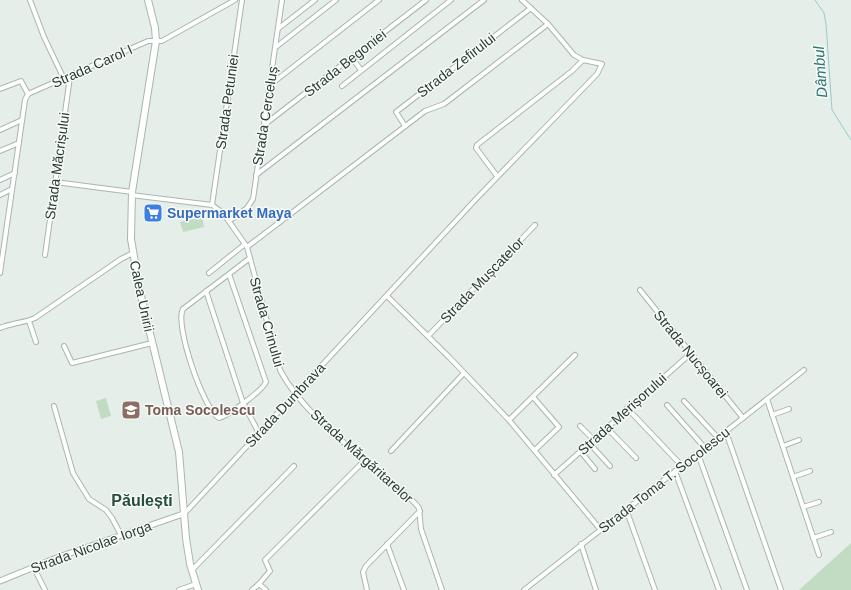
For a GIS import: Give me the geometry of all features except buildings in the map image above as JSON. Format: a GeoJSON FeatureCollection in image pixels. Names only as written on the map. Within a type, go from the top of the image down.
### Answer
{"type":"FeatureCollection","features":[{"type":"Feature","properties":{"kind":"main road","name":"Calea Unirii"},"geometry":{"type":"LineString","coordinates":[[148,0],[155,28],[156,41],[132,194],[133,253],[152,343],[179,452],[183,514],[192,570],[197,587]]}},
{"type":"Feature","properties":{"kind":"street"},"geometry":{"type":"LineString","coordinates":[[30,0],[44,37],[64,79]]}},
{"type":"Feature","properties":{"kind":"street","name":"Strada Carol I"},"geometry":{"type":"LineString","coordinates":[[28,94],[70,77],[148,41],[162,41],[234,0]]}},
{"type":"Feature","properties":{"kind":"street","name":"Strada Petuniei"},"geometry":{"type":"LineString","coordinates":[[212,205],[242,0]]}},
{"type":"Feature","properties":{"kind":"street","name":"Strada Cerceluș"},"geometry":{"type":"LineString","coordinates":[[229,221],[250,204],[264,126],[282,0]]}},
{"type":"Feature","properties":{"kind":"street"},"geometry":{"type":"LineString","coordinates":[[278,28],[315,0]]}},
{"type":"Feature","properties":{"kind":"street"},"geometry":{"type":"LineString","coordinates":[[276,47],[336,0]]}},
{"type":"Feature","properties":{"kind":"street"},"geometry":{"type":"LineString","coordinates":[[270,85],[379,0]]}},
{"type":"Feature","properties":{"kind":"street","name":"Strada Begoniei"},"geometry":{"type":"LineString","coordinates":[[264,126],[426,0]]}},
{"type":"Feature","properties":{"kind":"street"},"geometry":{"type":"LineString","coordinates":[[342,86],[451,0]]}},
{"type":"Feature","properties":{"kind":"street"},"geometry":{"type":"LineString","coordinates":[[256,175],[484,0]]}},
{"type":"Feature","properties":{"kind":"street"},"geometry":{"type":"LineString","coordinates":[[497,176],[479,154],[476,148],[477,145],[572,71],[583,60],[574,55],[548,24],[522,0]]}},
{"type":"Feature","properties":{"kind":"street","name":"Strada Zefirului"},"geometry":{"type":"LineString","coordinates":[[405,126],[396,112],[531,8]]}},
{"type":"Feature","properties":{"kind":"street"},"geometry":{"type":"LineString","coordinates":[[209,273],[425,111],[444,104],[548,24]]}},
{"type":"Feature","properties":{"kind":"street"},"geometry":{"type":"LineString","coordinates":[[352,58],[361,70]]}},
{"type":"Feature","properties":{"kind":"street","name":"Strada Dumbrava"},"geometry":{"type":"LineString","coordinates":[[183,514],[497,176],[556,115],[592,81],[602,64],[583,60]]}},
{"type":"Feature","properties":{"kind":"street","name":"Strada Măcrișului"},"geometry":{"type":"LineString","coordinates":[[45,255],[70,77]]}},
{"type":"Feature","properties":{"kind":"street"},"geometry":{"type":"LineString","coordinates":[[0,89],[21,81],[28,94],[25,100],[0,273]]}},
{"type":"Feature","properties":{"kind":"street"},"geometry":{"type":"LineString","coordinates":[[0,130],[22,120]]}},
{"type":"Feature","properties":{"kind":"street"},"geometry":{"type":"LineString","coordinates":[[0,151],[19,143]]}},
{"type":"Feature","properties":{"kind":"street"},"geometry":{"type":"LineString","coordinates":[[0,180],[14,173]]}},
{"type":"Feature","properties":{"kind":"street"},"geometry":{"type":"LineString","coordinates":[[55,182],[212,205]]}},
{"type":"Feature","properties":{"kind":"street"},"geometry":{"type":"LineString","coordinates":[[0,195],[12,189]]}},
{"type":"Feature","properties":{"kind":"street","name":"Strada Crinului"},"geometry":{"type":"LineString","coordinates":[[212,205],[223,213],[246,245],[280,370],[296,394]]}},
{"type":"Feature","properties":{"kind":"street","name":"Strada Mușcatelor"},"geometry":{"type":"LineString","coordinates":[[428,336],[535,225]]}},
{"type":"Feature","properties":{"kind":"street"},"geometry":{"type":"LineString","coordinates":[[0,328],[11,323],[29,321],[121,259],[133,253]]}},
{"type":"Feature","properties":{"kind":"street"},"geometry":{"type":"LineString","coordinates":[[229,274],[266,382],[264,387],[222,417],[216,416],[199,386],[184,341],[181,312],[206,291],[250,258]]}},
{"type":"Feature","properties":{"kind":"street","name":"Strada Nucșoarei"},"geometry":{"type":"LineString","coordinates":[[640,290],[743,418]]}},
{"type":"Feature","properties":{"kind":"street"},"geometry":{"type":"LineString","coordinates":[[206,291],[243,403],[259,433]]}},
{"type":"Feature","properties":{"kind":"street","name":"Strada Mușcatelor"},"geometry":{"type":"LineString","coordinates":[[387,296],[509,420],[600,529]]}},
{"type":"Feature","properties":{"kind":"street"},"geometry":{"type":"LineString","coordinates":[[29,321],[36,342]]}},
{"type":"Feature","properties":{"kind":"street"},"geometry":{"type":"LineString","coordinates":[[64,346],[72,363],[152,343]]}},
{"type":"Feature","properties":{"kind":"street","name":"Strada Merișorului"},"geometry":{"type":"LineString","coordinates":[[554,475],[590,444],[627,408],[690,354]]}},
{"type":"Feature","properties":{"kind":"street"},"geometry":{"type":"LineString","coordinates":[[509,420],[575,355]]}},
{"type":"Feature","properties":{"kind":"street","name":"Strada Toma T. Socolescu"},"geometry":{"type":"LineString","coordinates":[[525,589],[804,370]]}},
{"type":"Feature","properties":{"kind":"street"},"geometry":{"type":"LineString","coordinates":[[391,451],[464,373]]}},
{"type":"Feature","properties":{"kind":"street","name":"Strada Mărgăritarelor"},"geometry":{"type":"LineString","coordinates":[[296,394],[325,424],[417,505],[420,511],[421,528],[440,589]]}},
{"type":"Feature","properties":{"kind":"street"},"geometry":{"type":"LineString","coordinates":[[533,397],[559,427],[535,450]]}},
{"type":"Feature","properties":{"kind":"street"},"geometry":{"type":"LineString","coordinates":[[767,399],[819,555]]}},
{"type":"Feature","properties":{"kind":"street"},"geometry":{"type":"LineString","coordinates":[[684,401],[718,438]]}},
{"type":"Feature","properties":{"kind":"street"},"geometry":{"type":"LineString","coordinates":[[667,405],[705,448]]}},
{"type":"Feature","properties":{"kind":"street"},"geometry":{"type":"LineString","coordinates":[[54,406],[73,473],[89,499],[106,510],[121,535]]}},
{"type":"Feature","properties":{"kind":"street"},"geometry":{"type":"LineString","coordinates":[[627,408],[682,466]]}},
{"type":"Feature","properties":{"kind":"street"},"geometry":{"type":"LineString","coordinates":[[772,415],[789,409]]}},
{"type":"Feature","properties":{"kind":"street"},"geometry":{"type":"LineString","coordinates":[[580,426],[594,440]]}},
{"type":"Feature","properties":{"kind":"street"},"geometry":{"type":"LineString","coordinates":[[607,428],[636,458]]}},
{"type":"Feature","properties":{"kind":"street"},"geometry":{"type":"LineString","coordinates":[[726,432],[781,590]]}},
{"type":"Feature","properties":{"kind":"street"},"geometry":{"type":"LineString","coordinates":[[782,446],[799,440]]}},
{"type":"Feature","properties":{"kind":"street"},"geometry":{"type":"LineString","coordinates":[[590,444],[610,466]]}},
{"type":"Feature","properties":{"kind":"street"},"geometry":{"type":"LineString","coordinates":[[581,452],[596,468]]}},
{"type":"Feature","properties":{"kind":"street"},"geometry":{"type":"LineString","coordinates":[[698,454],[747,590]]}},
{"type":"Feature","properties":{"kind":"street"},"geometry":{"type":"LineString","coordinates":[[252,590],[270,571],[265,560],[365,460]]}},
{"type":"Feature","properties":{"kind":"street"},"geometry":{"type":"LineString","coordinates":[[192,570],[294,466]]}},
{"type":"Feature","properties":{"kind":"street"},"geometry":{"type":"LineString","coordinates":[[675,471],[719,590]]}},
{"type":"Feature","properties":{"kind":"street"},"geometry":{"type":"LineString","coordinates":[[792,476],[810,471]]}},
{"type":"Feature","properties":{"kind":"street"},"geometry":{"type":"LineString","coordinates":[[803,507],[819,502]]}},
{"type":"Feature","properties":{"kind":"street"},"geometry":{"type":"LineString","coordinates":[[626,509],[655,590]]}},
{"type":"Feature","properties":{"kind":"street"},"geometry":{"type":"LineString","coordinates":[[367,590],[363,572],[366,566],[420,511]]}},
{"type":"Feature","properties":{"kind":"street","name":"Strada Nicolae Iorga"},"geometry":{"type":"LineString","coordinates":[[0,581],[121,535],[183,514]]}},
{"type":"Feature","properties":{"kind":"street"},"geometry":{"type":"LineString","coordinates":[[813,538],[831,532]]}},
{"type":"Feature","properties":{"kind":"street"},"geometry":{"type":"LineString","coordinates":[[387,544],[404,590]]}},
{"type":"Feature","properties":{"kind":"street"},"geometry":{"type":"LineString","coordinates":[[581,544],[596,590]]}},
{"type":"Feature","properties":{"kind":"street"},"geometry":{"type":"LineString","coordinates":[[34,568],[45,590]]}},
{"type":"Feature","properties":{"kind":"street"},"geometry":{"type":"LineString","coordinates":[[258,585],[266,590]]}},
{"type":"Feature","properties":{"kind":"street"},"geometry":{"type":"LineString","coordinates":[[179,590],[197,587]]}},
{"type":"Feature","properties":{"kind":"green space"},"geometry":{"type":"Polygon","coordinates":[[[202,217],[204,227],[183,232],[180,222],[202,217]]]}},
{"type":"Feature","properties":{"kind":"green space"},"geometry":{"type":"Polygon","coordinates":[[[106,398],[111,416],[101,419],[96,401],[106,398]]]}},
{"type":"Feature","properties":{"kind":"green space"},"geometry":{"type":"Polygon","coordinates":[[[851,543],[851,590],[799,590],[851,543]]]}},
{"type":"Feature","properties":{"kind":"waterway","name":"Dâmbul"},"geometry":{"type":"LineString","coordinates":[[815,0],[824,13],[826,24],[832,110],[851,140]]}},
{"type":"Feature","properties":{"kind":"place","name":"Supermarket Maya"},"geometry":{"type":"Point","coordinates":[153,213]}},
{"type":"Feature","properties":{"kind":"place","name":"Toma Socolescu"},"geometry":{"type":"Point","coordinates":[131,410]}},
{"type":"Feature","properties":{"kind":"district","name":"Păulești"},"geometry":{"type":"Point","coordinates":[142,500]}}]}
